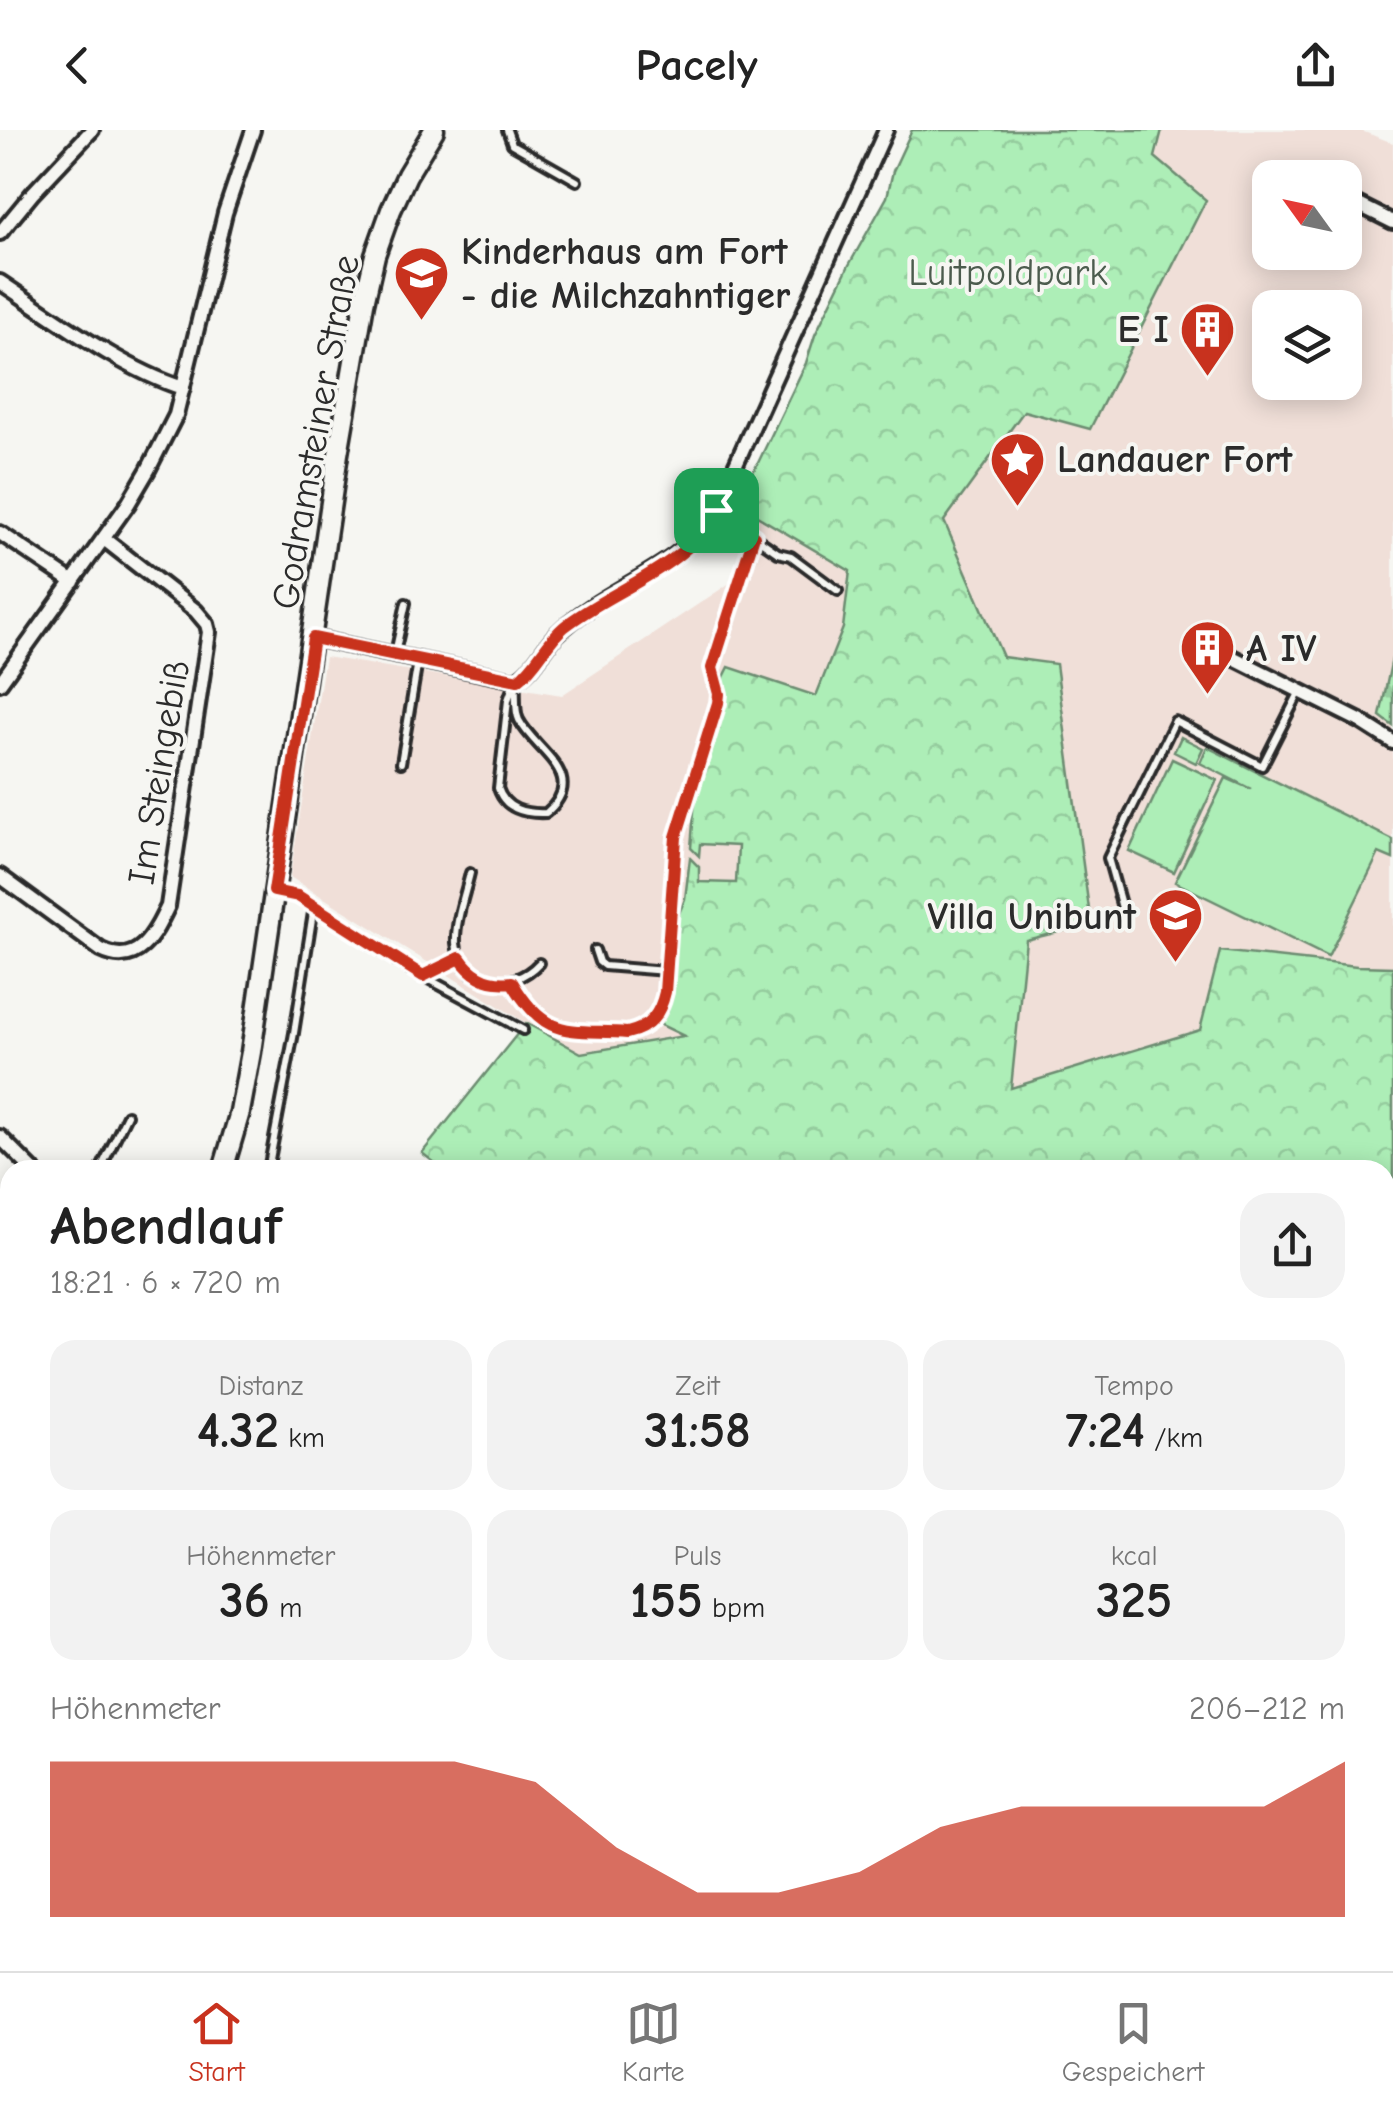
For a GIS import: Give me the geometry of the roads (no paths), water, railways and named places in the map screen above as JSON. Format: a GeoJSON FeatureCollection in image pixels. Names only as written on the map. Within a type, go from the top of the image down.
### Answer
{"type":"FeatureCollection","features":[{"type":"Feature","properties":{"kind":"street"},"geometry":{"type":"LineString","coordinates":[[0,233],[92,130]]}},
{"type":"Feature","properties":{"kind":"street"},"geometry":{"type":"LineString","coordinates":[[0,683],[104,539],[156,457],[176,415],[225,213],[253,130]]}},
{"type":"Feature","properties":{"kind":"street","name":"Godramsteiner Straße"},"geometry":{"type":"LineString","coordinates":[[226,1160],[240,1112],[338,454],[370,275],[391,210],[434,130]]}},
{"type":"Feature","properties":{"kind":"street"},"geometry":{"type":"LineString","coordinates":[[313,638],[516,680],[568,624],[693,542],[710,524],[886,130]]}},
{"type":"Feature","properties":{"kind":"street"},"geometry":{"type":"LineString","coordinates":[[1362,206],[1393,222]]}},
{"type":"Feature","properties":{"kind":"street"},"geometry":{"type":"LineString","coordinates":[[0,282],[132,365],[183,388]]}},
{"type":"Feature","properties":{"kind":"street"},"geometry":{"type":"LineString","coordinates":[[0,533],[73,582]]}},
{"type":"Feature","properties":{"kind":"street","name":"Im Steingebiß"},"geometry":{"type":"LineString","coordinates":[[0,876],[101,950],[120,956],[133,953],[148,940],[168,906],[207,661],[208,624],[104,539]]}},
{"type":"Feature","properties":{"kind":"street"},"geometry":{"type":"LineString","coordinates":[[1202,642],[1393,742]]}},
{"type":"Feature","properties":{"kind":"street"},"geometry":{"type":"LineString","coordinates":[[0,1137],[23,1160]]}},
{"type":"Feature","properties":{"kind":"lane"},"geometry":{"type":"LineString","coordinates":[[508,130],[512,144],[577,182]]}},
{"type":"Feature","properties":{"kind":"lane"},"geometry":{"type":"LineString","coordinates":[[716,510],[778,553],[791,556],[838,591]]}},
{"type":"Feature","properties":{"kind":"lane"},"geometry":{"type":"LineString","coordinates":[[512,982],[537,1016],[552,1027],[627,1033],[644,1026],[662,1006],[676,837],[718,703],[712,668],[754,536]]}},
{"type":"Feature","properties":{"kind":"lane"},"geometry":{"type":"LineString","coordinates":[[395,654],[406,603]]}},
{"type":"Feature","properties":{"kind":"lane"},"geometry":{"type":"LineString","coordinates":[[401,762],[418,660]]}},
{"type":"Feature","properties":{"kind":"lane"},"geometry":{"type":"LineString","coordinates":[[516,680],[516,711],[521,724],[556,763],[562,777],[560,797],[546,813],[516,810],[502,799],[498,788],[508,700],[516,680]]}},
{"type":"Feature","properties":{"kind":"lane"},"geometry":{"type":"LineString","coordinates":[[1122,908],[1108,858],[1175,721],[1262,766],[1299,692]]}},
{"type":"Feature","properties":{"kind":"lane"},"geometry":{"type":"LineString","coordinates":[[504,730],[514,723],[521,724]]}},
{"type":"Feature","properties":{"kind":"lane"},"geometry":{"type":"LineString","coordinates":[[470,873],[456,938],[460,958],[467,968],[482,979],[512,982],[539,963]]}},
{"type":"Feature","properties":{"kind":"lane"},"geometry":{"type":"LineString","coordinates":[[274,891],[291,893],[423,976],[523,1030]]}},
{"type":"Feature","properties":{"kind":"lane"},"geometry":{"type":"LineString","coordinates":[[270,1160],[314,906]]}},
{"type":"Feature","properties":{"kind":"lane"},"geometry":{"type":"LineString","coordinates":[[595,950],[604,966],[666,971]]}},
{"type":"Feature","properties":{"kind":"lane"},"geometry":{"type":"LineString","coordinates":[[423,976],[460,958]]}},
{"type":"Feature","properties":{"kind":"lane"},"geometry":{"type":"LineString","coordinates":[[105,1160],[127,1115]]}},
{"type":"Feature","properties":{"kind":"place","name":"Kinderhaus am Fort - die Milchzahntiger"},"geometry":{"type":"Point","coordinates":[422,322]}},
{"type":"Feature","properties":{"kind":"place","name":"E I"},"geometry":{"type":"Point","coordinates":[1208,378]}},
{"type":"Feature","properties":{"kind":"place","name":"Landauer Fort"},"geometry":{"type":"Point","coordinates":[1018,508]}},
{"type":"Feature","properties":{"kind":"place","name":"A IV"},"geometry":{"type":"Point","coordinates":[1207,697]}},
{"type":"Feature","properties":{"kind":"place","name":"Villa Unibunt"},"geometry":{"type":"Point","coordinates":[1175,965]}},
{"type":"Feature","properties":{"kind":"park label","name":"Luitpoldpark"},"geometry":{"type":"Point","coordinates":[1008,272]}}]}
